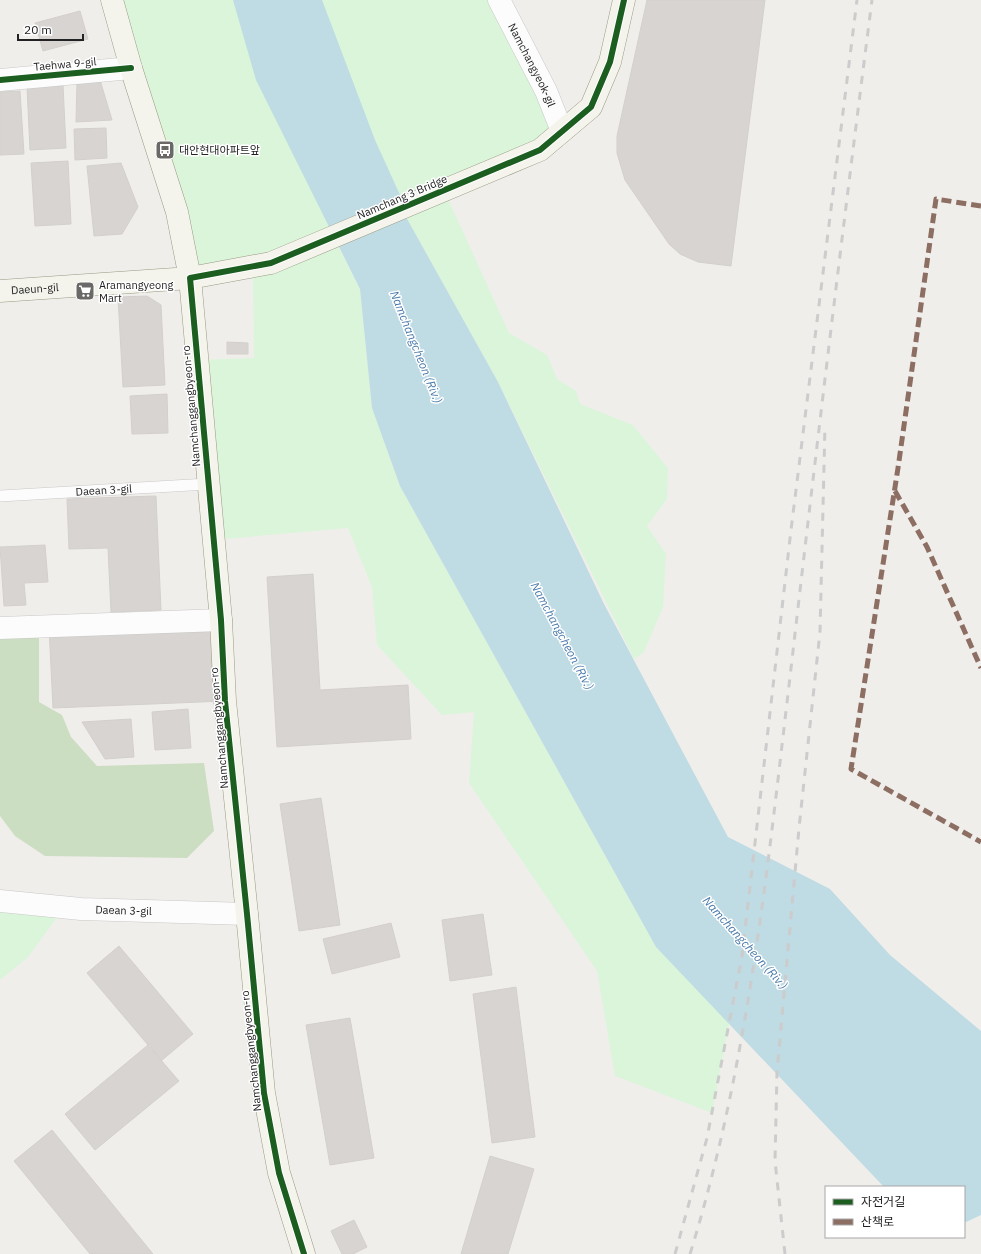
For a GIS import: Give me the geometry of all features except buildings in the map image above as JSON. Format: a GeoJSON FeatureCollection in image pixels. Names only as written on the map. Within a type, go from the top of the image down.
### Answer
{"type":"FeatureCollection","features":[{"type":"Feature","properties":{"kind":"street","name":"Namchanggangbyeon-ro"},"geometry":{"type":"LineString","coordinates":[[112,0],[131,68],[177,212],[190,278],[221,620],[225,701],[264,1093],[279,1173],[304,1254]]}},
{"type":"Feature","properties":{"kind":"street","name":"Namchangyeok-gil"},"geometry":{"type":"LineString","coordinates":[[499,0],[546,91],[562,131]]}},
{"type":"Feature","properties":{"kind":"street"},"geometry":{"type":"LineString","coordinates":[[562,131],[591,107],[610,62],[624,0]]}},
{"type":"Feature","properties":{"kind":"street","name":"Taehwa 9-gil"},"geometry":{"type":"LineString","coordinates":[[0,80],[131,68]]}},
{"type":"Feature","properties":{"kind":"street","name":"Namchang 3 Bridge"},"geometry":{"type":"LineString","coordinates":[[190,278],[271,263],[540,150],[562,131]]}},
{"type":"Feature","properties":{"kind":"street","name":"Daeun-gil"},"geometry":{"type":"LineString","coordinates":[[0,291],[190,278]]}},
{"type":"Feature","properties":{"kind":"street"},"geometry":{"type":"LineString","coordinates":[[0,628],[221,620]]}},
{"type":"Feature","properties":{"kind":"street","name":"Daean 3-gil"},"geometry":{"type":"LineString","coordinates":[[0,902],[81,909],[247,914]]}},
{"type":"Feature","properties":{"kind":"lane","name":"Daean 3-gil"},"geometry":{"type":"LineString","coordinates":[[0,496],[208,484]]}},
{"type":"Feature","properties":{"kind":"green space"},"geometry":{"type":"Polygon","coordinates":[[[112,0],[499,0],[562,131],[444,190],[509,333],[547,355],[557,379],[576,391],[580,404],[633,425],[668,468],[667,499],[647,526],[666,554],[663,607],[644,652],[634,659],[498,382],[401,208],[337,244],[360,289],[372,408],[400,486],[656,947],[730,1018],[712,1113],[615,1076],[597,971],[469,783],[474,712],[442,715],[377,645],[372,587],[348,528],[213,540],[197,360],[254,358],[253,266],[190,278],[112,0]]]}},
{"type":"Feature","properties":{"kind":"green space"},"geometry":{"type":"Polygon","coordinates":[[[39,634],[39,702],[62,715],[71,737],[97,766],[204,763],[214,831],[187,858],[45,856],[15,836],[0,816],[0,635],[39,634]]]}},
{"type":"Feature","properties":{"kind":"green space"},"geometry":{"type":"Polygon","coordinates":[[[0,901],[64,908],[28,957],[0,980],[0,901]]]}},
{"type":"Feature","properties":{"kind":"water","name":"Namchangcheon (Riv.)"},"geometry":{"type":"Polygon","coordinates":[[[233,0],[322,0],[375,140],[400,195],[401,208],[498,382],[604,604],[728,837],[830,889],[890,955],[981,1031],[981,1215],[965,1223],[965,1186],[883,1186],[656,947],[400,486],[372,408],[360,289],[256,80],[233,0]]]}},
{"type":"Feature","properties":{"kind":"railway"},"geometry":{"type":"LineString","coordinates":[[675,1254],[707,1138],[742,956],[791,530],[857,0]]}},
{"type":"Feature","properties":{"kind":"railway"},"geometry":{"type":"LineString","coordinates":[[690,1254],[710,1183],[727,1112],[741,1040],[764,896],[830,338],[872,0]]}},
{"type":"Feature","properties":{"kind":"railway"},"geometry":{"type":"LineString","coordinates":[[785,1254],[775,1161],[777,1072],[799,828],[820,632],[825,425]]}},
{"type":"Feature","properties":{"kind":"marked path"},"geometry":{"type":"LineString","coordinates":[[981,206],[936,199],[898,468],[851,769],[981,842]]}},
{"type":"Feature","properties":{"kind":"marked path"},"geometry":{"type":"LineString","coordinates":[[895,491],[927,547],[981,668]]}},
{"type":"Feature","properties":{"kind":"cycle path"},"geometry":{"type":"LineString","coordinates":[[304,1254],[279,1173],[264,1093],[225,701],[221,620],[190,278],[271,263],[540,150],[591,107],[610,62],[624,0]]}},
{"type":"Feature","properties":{"kind":"cycle path"},"geometry":{"type":"LineString","coordinates":[[0,80],[131,68]]}},
{"type":"Feature","properties":{"kind":"place","name":"대안현대아파트앞"},"geometry":{"type":"Point","coordinates":[165,150]}},
{"type":"Feature","properties":{"kind":"place","name":"Aramangyeong Mart"},"geometry":{"type":"Point","coordinates":[85,291]}}]}
